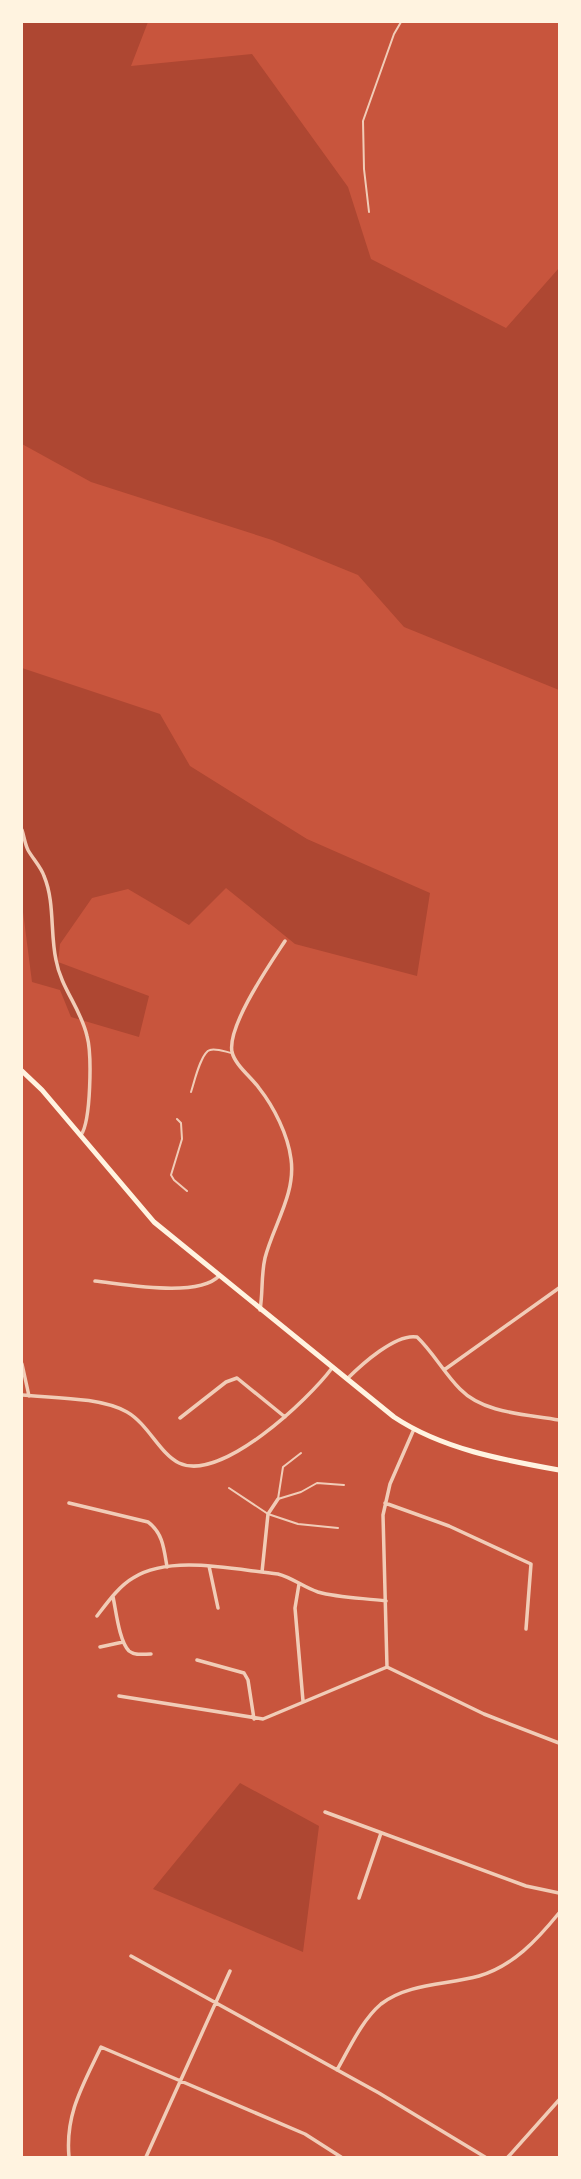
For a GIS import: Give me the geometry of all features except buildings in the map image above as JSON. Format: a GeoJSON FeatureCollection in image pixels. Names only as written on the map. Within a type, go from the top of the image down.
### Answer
{"type":"FeatureCollection","features":[{"type":"Feature","properties":{"kind":"main road"},"geometry":{"type":"LineString","coordinates":[[22,1070],[42,1090],[148,1216],[166,1234],[394,1417],[414,1429],[453,1446],[559,1470]]}},
{"type":"Feature","properties":{"kind":"street"},"geometry":{"type":"LineString","coordinates":[[22,830],[27,848],[45,876],[51,908],[52,942],[60,978],[87,1035],[89,1051],[88,1112],[85,1129],[81,1135]]}},
{"type":"Feature","properties":{"kind":"street"},"geometry":{"type":"LineString","coordinates":[[260,1310],[265,1259],[289,1191],[292,1171],[291,1160],[289,1146],[273,1110],[260,1088],[237,1062],[232,1053],[231,1038],[236,1023],[284,941]]}},
{"type":"Feature","properties":{"kind":"street"},"geometry":{"type":"LineString","coordinates":[[95,1281],[178,1288],[212,1282],[219,1276]]}},
{"type":"Feature","properties":{"kind":"street"},"geometry":{"type":"LineString","coordinates":[[444,1370],[559,1288]]}},
{"type":"Feature","properties":{"kind":"street"},"geometry":{"type":"LineString","coordinates":[[347,1379],[362,1365],[394,1343],[410,1336],[417,1337],[423,1342],[461,1390],[483,1405],[559,1420]]}},
{"type":"Feature","properties":{"kind":"street"},"geometry":{"type":"LineString","coordinates":[[22,1364],[28,1396]]}},
{"type":"Feature","properties":{"kind":"street"},"geometry":{"type":"LineString","coordinates":[[22,1395],[101,1404],[127,1412],[149,1431],[175,1461],[191,1466],[212,1463],[225,1458],[253,1441],[285,1417],[332,1368]]}},
{"type":"Feature","properties":{"kind":"street"},"geometry":{"type":"LineString","coordinates":[[180,1418],[226,1382],[236,1378],[245,1383],[285,1417]]}},
{"type":"Feature","properties":{"kind":"street"},"geometry":{"type":"LineString","coordinates":[[387,1667],[383,1515],[390,1484],[414,1429]]}},
{"type":"Feature","properties":{"kind":"street"},"geometry":{"type":"LineString","coordinates":[[262,1572],[268,1514],[278,1499]]}},
{"type":"Feature","properties":{"kind":"street"},"geometry":{"type":"LineString","coordinates":[[69,1503],[148,1522],[156,1528],[161,1536],[167,1567]]}},
{"type":"Feature","properties":{"kind":"street"},"geometry":{"type":"LineString","coordinates":[[385,1503],[449,1526],[531,1564],[526,1629]]}},
{"type":"Feature","properties":{"kind":"street"},"geometry":{"type":"LineString","coordinates":[[97,1616],[113,1597],[133,1578],[167,1567],[188,1565],[262,1572],[291,1578],[299,1584],[318,1592],[386,1601]]}},
{"type":"Feature","properties":{"kind":"street"},"geometry":{"type":"LineString","coordinates":[[209,1566],[218,1608]]}},
{"type":"Feature","properties":{"kind":"street"},"geometry":{"type":"LineString","coordinates":[[299,1584],[295,1608],[303,1701]]}},
{"type":"Feature","properties":{"kind":"street"},"geometry":{"type":"LineString","coordinates":[[113,1597],[123,1642],[130,1651],[138,1654],[151,1654]]}},
{"type":"Feature","properties":{"kind":"street"},"geometry":{"type":"LineString","coordinates":[[100,1647],[123,1642]]}},
{"type":"Feature","properties":{"kind":"street"},"geometry":{"type":"LineString","coordinates":[[197,1660],[244,1673],[248,1680],[254,1719]]}},
{"type":"Feature","properties":{"kind":"street"},"geometry":{"type":"LineString","coordinates":[[119,1696],[254,1719],[268,1717],[387,1667],[484,1714],[559,1743]]}},
{"type":"Feature","properties":{"kind":"street"},"geometry":{"type":"LineString","coordinates":[[325,1812],[526,1886],[559,1893]]}},
{"type":"Feature","properties":{"kind":"street"},"geometry":{"type":"LineString","coordinates":[[358,1898],[381,1833]]}},
{"type":"Feature","properties":{"kind":"street"},"geometry":{"type":"LineString","coordinates":[[337,2070],[365,2024],[379,2006],[390,1998],[404,1992],[479,1976],[495,1970],[511,1961],[527,1949],[559,1913]]}},
{"type":"Feature","properties":{"kind":"street"},"geometry":{"type":"LineString","coordinates":[[131,1956],[433,2124],[485,2157]]}},
{"type":"Feature","properties":{"kind":"street"},"geometry":{"type":"LineString","coordinates":[[151,2157],[146,2156],[217,2003],[230,1971]]}},
{"type":"Feature","properties":{"kind":"street"},"geometry":{"type":"LineString","coordinates":[[69,2157],[67,2136],[72,2111],[101,2047],[305,2134],[342,2157]]}},
{"type":"Feature","properties":{"kind":"street"},"geometry":{"type":"LineString","coordinates":[[508,2157],[559,2100]]}},
{"type":"Feature","properties":{"kind":"lane"},"geometry":{"type":"LineString","coordinates":[[369,212],[364,169],[364,121],[394,34],[401,22]]}},
{"type":"Feature","properties":{"kind":"lane"},"geometry":{"type":"LineString","coordinates":[[191,1092],[198,1068],[207,1052],[211,1049],[232,1053]]}},
{"type":"Feature","properties":{"kind":"lane"},"geometry":{"type":"LineString","coordinates":[[177,1119],[181,1123],[182,1139],[171,1175],[174,1180],[187,1191]]}},
{"type":"Feature","properties":{"kind":"lane"},"geometry":{"type":"LineString","coordinates":[[301,1453],[283,1467],[278,1499],[301,1492],[317,1483],[344,1485]]}},
{"type":"Feature","properties":{"kind":"lane"},"geometry":{"type":"LineString","coordinates":[[229,1488],[268,1514],[298,1524],[338,1528]]}},
{"type":"Feature","properties":{"kind":"shaded area"},"geometry":{"type":"Polygon","coordinates":[[[22,22],[148,22],[131,66],[252,54],[348,187],[371,259],[506,328],[559,268],[559,690],[404,627],[358,575],[272,540],[91,482],[22,444],[22,22]]]}},
{"type":"Feature","properties":{"kind":"shaded area"},"geometry":{"type":"Polygon","coordinates":[[[22,668],[160,714],[190,766],[307,839],[430,893],[417,976],[295,944],[226,888],[189,925],[128,889],[92,898],[60,944],[58,962],[149,996],[139,1037],[71,1017],[60,990],[32,982],[22,904],[22,668]]]}},
{"type":"Feature","properties":{"kind":"shaded area"},"geometry":{"type":"Polygon","coordinates":[[[240,1783],[319,1826],[303,1952],[153,1889],[240,1783]]]}}]}
